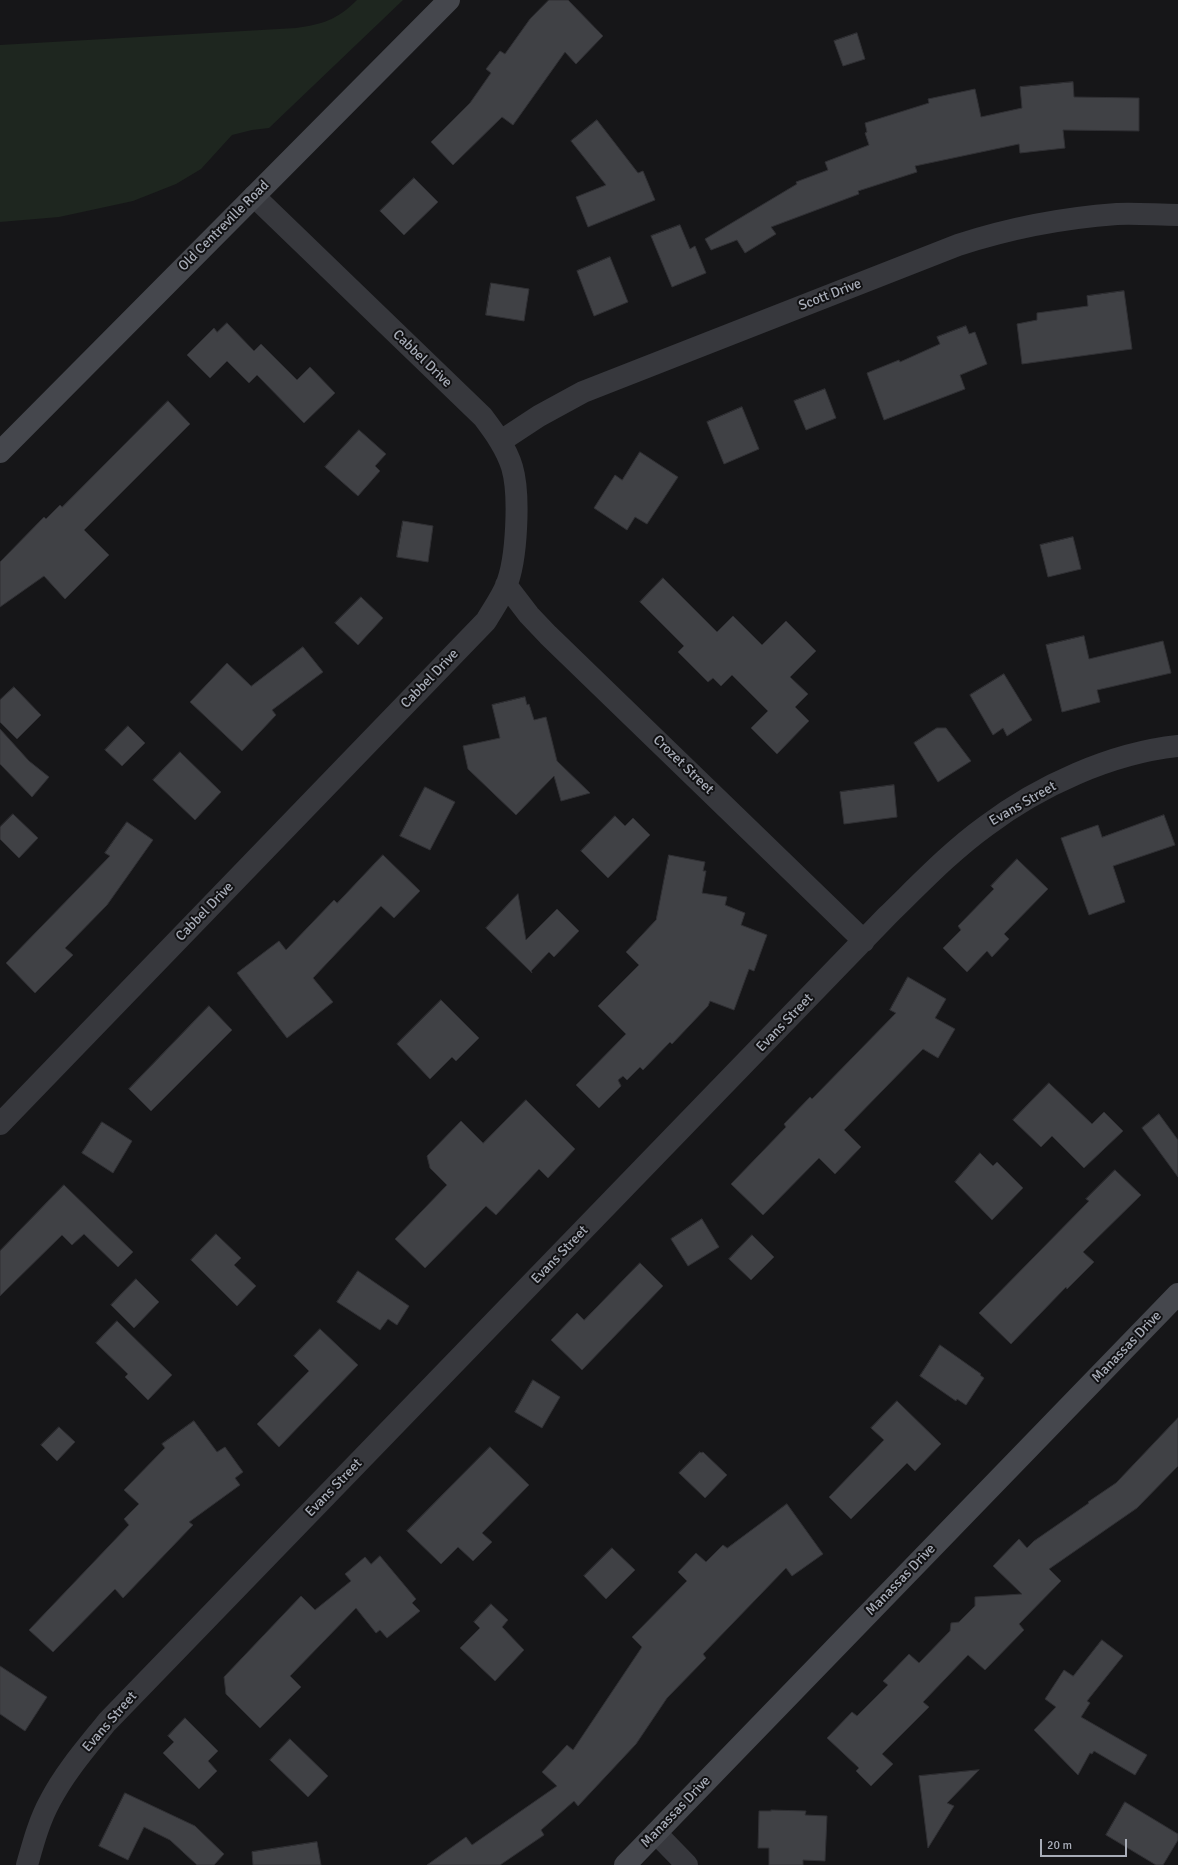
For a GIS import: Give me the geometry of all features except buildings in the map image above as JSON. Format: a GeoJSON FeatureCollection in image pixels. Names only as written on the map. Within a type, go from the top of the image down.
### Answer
{"type":"FeatureCollection","features":[{"type":"Feature","properties":{"kind":"main road","name":"Old Centreville Road"},"geometry":{"type":"LineString","coordinates":[[0,452],[449,0]]}},
{"type":"Feature","properties":{"kind":"main road","name":"Manassas Drive"},"geometry":{"type":"LineString","coordinates":[[625,1865],[1178,1294]]}},
{"type":"Feature","properties":{"kind":"street","name":"Cabbel Drive"},"geometry":{"type":"LineString","coordinates":[[0,1124],[486,621],[506,585],[517,526],[512,468],[501,441],[483,417],[254,196]]}},
{"type":"Feature","properties":{"kind":"street","name":"Scott Drive"},"geometry":{"type":"LineString","coordinates":[[501,441],[538,416],[583,392],[958,245],[994,233],[1056,220],[1118,214],[1178,215]]}},
{"type":"Feature","properties":{"kind":"street","name":"Crozet Street"},"geometry":{"type":"LineString","coordinates":[[506,585],[529,615],[548,635],[864,941]]}},
{"type":"Feature","properties":{"kind":"street","name":"Evans Street"},"geometry":{"type":"LineString","coordinates":[[27,1865],[35,1836],[49,1801],[70,1769],[107,1722],[943,861],[986,826],[1036,794],[1090,768],[1108,762],[1178,746]]}},
{"type":"Feature","properties":{"kind":"street"},"geometry":{"type":"LineString","coordinates":[[656,1833],[687,1865]]}},
{"type":"Feature","properties":{"kind":"shaded area"},"geometry":{"type":"Polygon","coordinates":[[[357,0],[403,0],[269,128],[232,135],[201,169],[176,184],[133,201],[59,217],[0,222],[0,45],[296,28],[322,23],[336,17],[357,0]]]}}]}
